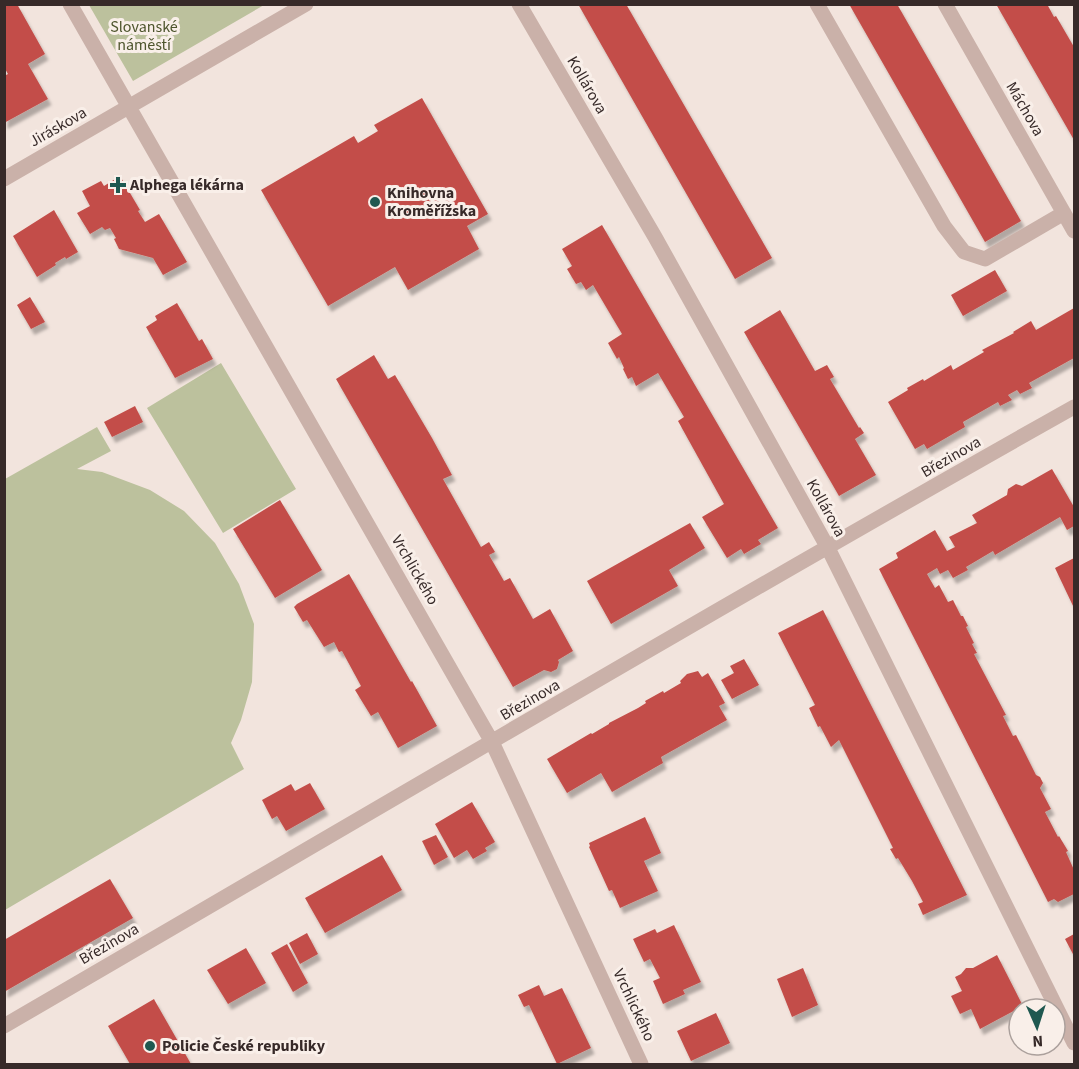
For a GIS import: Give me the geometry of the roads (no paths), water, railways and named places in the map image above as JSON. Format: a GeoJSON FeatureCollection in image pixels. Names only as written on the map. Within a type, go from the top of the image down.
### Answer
{"type":"FeatureCollection","features":[{"type":"Feature","properties":{"kind":"street"},"geometry":{"type":"LineString","coordinates":[[70,4],[130,108],[306,4]]}},
{"type":"Feature","properties":{"kind":"street","name":"Kollárova"},"geometry":{"type":"LineString","coordinates":[[519,4],[655,237],[828,548],[1074,1043]]}},
{"type":"Feature","properties":{"kind":"street"},"geometry":{"type":"LineString","coordinates":[[817,4],[944,226],[964,252],[985,259],[1064,213]]}},
{"type":"Feature","properties":{"kind":"street","name":"Máchova"},"geometry":{"type":"LineString","coordinates":[[945,4],[1074,231]]}},
{"type":"Feature","properties":{"kind":"street","name":"Jiráskova"},"geometry":{"type":"LineString","coordinates":[[4,179],[130,108]]}},
{"type":"Feature","properties":{"kind":"street","name":"Vrchlického"},"geometry":{"type":"LineString","coordinates":[[130,108],[492,742],[642,1065]]}},
{"type":"Feature","properties":{"kind":"street","name":"Březinova"},"geometry":{"type":"LineString","coordinates":[[4,1026],[1074,407]]}},
{"type":"Feature","properties":{"kind":"place","name":"Alphega lékárna"},"geometry":{"type":"Point","coordinates":[118,185]}},
{"type":"Feature","properties":{"kind":"place","name":"Knihovna Kroměřížska"},"geometry":{"type":"Point","coordinates":[375,202]}},
{"type":"Feature","properties":{"kind":"place","name":"Policie České republiky"},"geometry":{"type":"Point","coordinates":[150,1046]}},
{"type":"Feature","properties":{"kind":"park label","name":"Slovanské náměstí"},"geometry":{"type":"Point","coordinates":[144,36]}}]}
